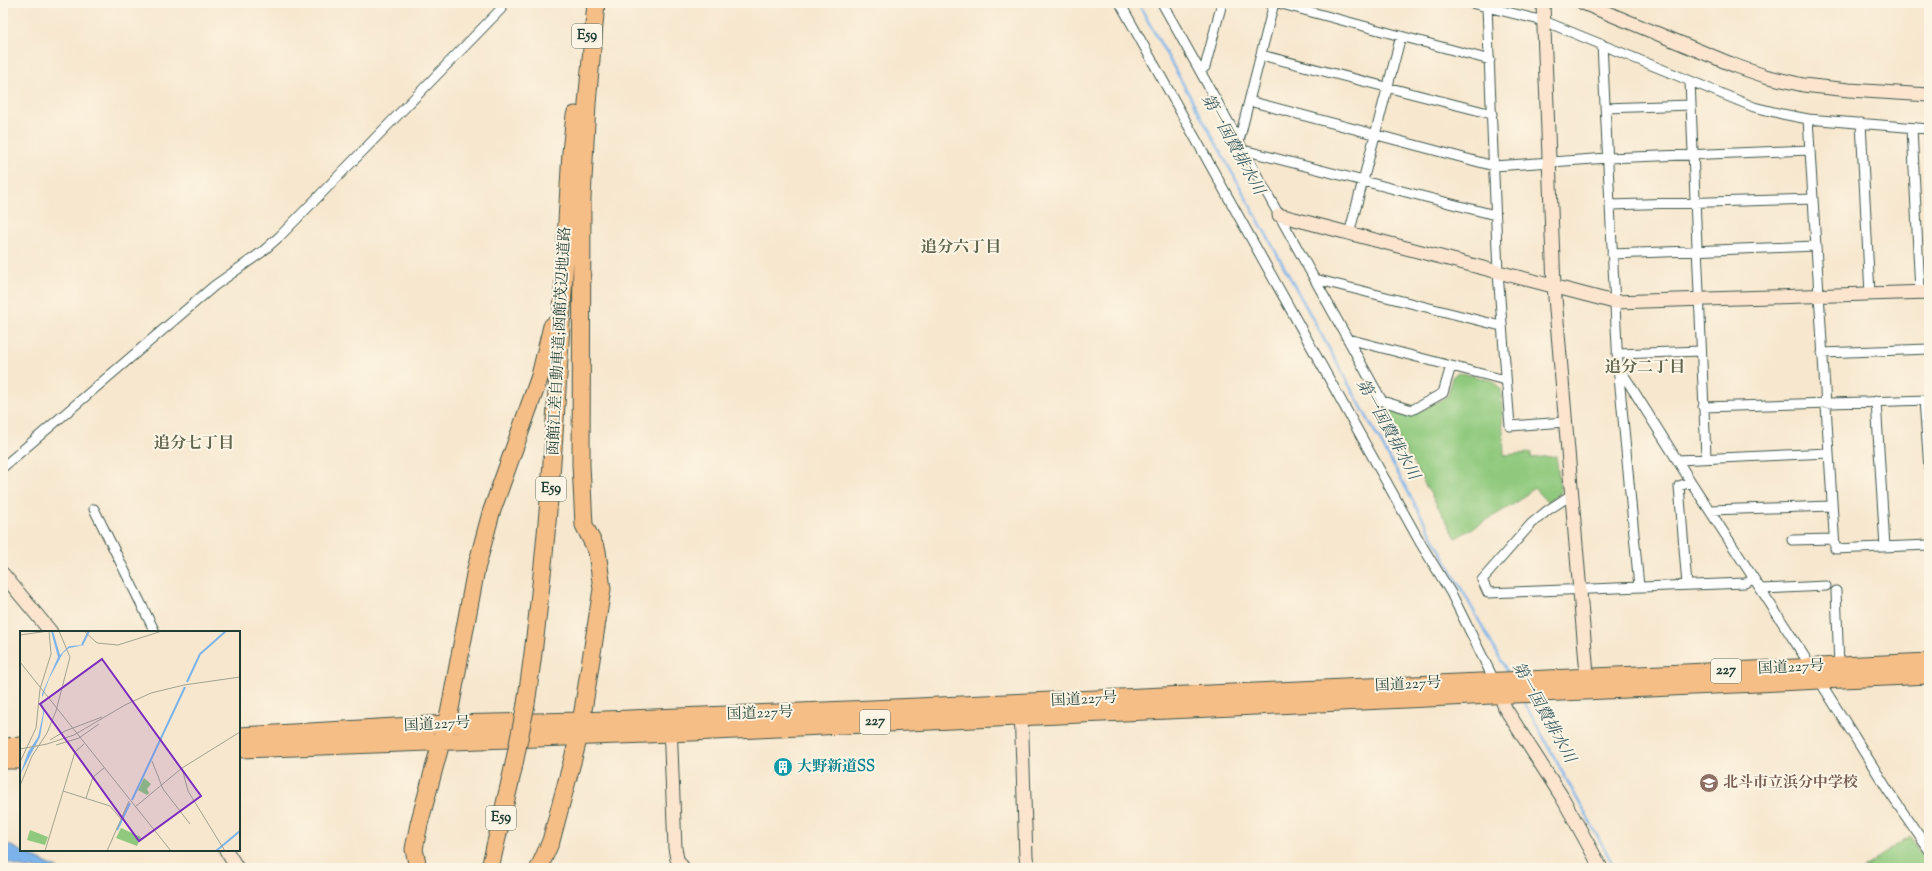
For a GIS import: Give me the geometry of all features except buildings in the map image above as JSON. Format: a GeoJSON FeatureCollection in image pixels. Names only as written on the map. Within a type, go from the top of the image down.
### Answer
{"type":"FeatureCollection","features":[{"type":"Feature","properties":{"kind":"highway","name":"函館江差自動車道;函館茂辺地道路"},"geometry":{"type":"LineString","coordinates":[[490,868],[526,704],[534,646],[551,495],[571,152],[582,98],[593,3]]}},
{"type":"Feature","properties":{"kind":"highway"},"geometry":{"type":"LineString","coordinates":[[586,70],[596,3]]}},
{"type":"Feature","properties":{"kind":"highway"},"geometry":{"type":"LineString","coordinates":[[540,868],[551,841],[580,728],[602,589],[597,551],[584,525],[582,510],[582,98]]}},
{"type":"Feature","properties":{"kind":"highway"},"geometry":{"type":"LineString","coordinates":[[418,868],[414,849],[419,824],[447,724],[476,569],[491,513],[540,376],[564,274]]}},
{"type":"Feature","properties":{"kind":"highway","name":"国道227号"},"geometry":{"type":"LineString","coordinates":[[1814,674],[1839,666],[1929,662]]}},
{"type":"Feature","properties":{"kind":"highway","name":"国道227号"},"geometry":{"type":"LineString","coordinates":[[240,749],[443,740],[580,728],[1527,686],[1814,674],[1929,675]]}},
{"type":"Feature","properties":{"kind":"highway","name":"国道227号"},"geometry":{"type":"LineString","coordinates":[[240,736],[447,724],[580,728]]}},
{"type":"Feature","properties":{"kind":"highway"},"geometry":{"type":"LineString","coordinates":[[3,747],[20,746]]}},
{"type":"Feature","properties":{"kind":"highway"},"geometry":{"type":"LineString","coordinates":[[3,760],[20,760]]}},
{"type":"Feature","properties":{"kind":"street"},"geometry":{"type":"LineString","coordinates":[[1120,3],[1417,537],[1451,593],[1502,688],[1505,708],[1562,797],[1601,868]]}},
{"type":"Feature","properties":{"kind":"street"},"geometry":{"type":"LineString","coordinates":[[1163,3],[1382,401],[1412,410],[1443,393],[1451,366]]}},
{"type":"Feature","properties":{"kind":"street"},"geometry":{"type":"LineString","coordinates":[[1200,71],[1205,67],[1222,3]]}},
{"type":"Feature","properties":{"kind":"street"},"geometry":{"type":"LineString","coordinates":[[1241,146],[1249,101],[1274,3]]}},
{"type":"Feature","properties":{"kind":"street"},"geometry":{"type":"LineString","coordinates":[[1278,3],[1490,60]]}},
{"type":"Feature","properties":{"kind":"street"},"geometry":{"type":"LineString","coordinates":[[1471,3],[1544,22],[1602,44],[1754,107],[1808,119],[1929,129]]}},
{"type":"Feature","properties":{"kind":"street"},"geometry":{"type":"LineString","coordinates":[[1543,3],[1554,286],[1588,684]]}},
{"type":"Feature","properties":{"kind":"street"},"geometry":{"type":"LineString","coordinates":[[1583,3],[1736,66],[1765,76],[1802,85],[1929,95]]}},
{"type":"Feature","properties":{"kind":"street"},"geometry":{"type":"LineString","coordinates":[[1487,7],[1498,273],[1510,426],[1566,422]]}},
{"type":"Feature","properties":{"kind":"street"},"geometry":{"type":"LineString","coordinates":[[3,467],[214,286],[262,252],[280,236],[501,9]]}},
{"type":"Feature","properties":{"kind":"street"},"geometry":{"type":"LineString","coordinates":[[1349,234],[1401,36]]}},
{"type":"Feature","properties":{"kind":"street"},"geometry":{"type":"LineString","coordinates":[[1602,44],[1617,354],[1638,587]]}},
{"type":"Feature","properties":{"kind":"street"},"geometry":{"type":"LineString","coordinates":[[1261,55],[1492,114]]}},
{"type":"Feature","properties":{"kind":"street"},"geometry":{"type":"LineString","coordinates":[[1690,81],[1700,300],[1700,352],[1706,457]]}},
{"type":"Feature","properties":{"kind":"street"},"geometry":{"type":"LineString","coordinates":[[1249,101],[1494,166],[1608,158],[1810,150]]}},
{"type":"Feature","properties":{"kind":"street"},"geometry":{"type":"LineString","coordinates":[[1605,108],[1691,105]]}},
{"type":"Feature","properties":{"kind":"street"},"geometry":{"type":"LineString","coordinates":[[1808,119],[1835,549],[1929,545]]}},
{"type":"Feature","properties":{"kind":"street"},"geometry":{"type":"LineString","coordinates":[[1861,123],[1870,294]]}},
{"type":"Feature","properties":{"kind":"street"},"geometry":{"type":"LineString","coordinates":[[1279,215],[1614,302],[1924,292],[1912,128]]}},
{"type":"Feature","properties":{"kind":"street"},"geometry":{"type":"LineString","coordinates":[[1241,146],[1364,181],[1495,215]]}},
{"type":"Feature","properties":{"kind":"street"},"geometry":{"type":"LineString","coordinates":[[1610,205],[1813,199]]}},
{"type":"Feature","properties":{"kind":"street"},"geometry":{"type":"LineString","coordinates":[[1612,254],[1816,246]]}},
{"type":"Feature","properties":{"kind":"street"},"geometry":{"type":"LineString","coordinates":[[1315,279],[1501,326]]}},
{"type":"Feature","properties":{"kind":"street"},"geometry":{"type":"LineString","coordinates":[[1348,339],[1506,380]]}},
{"type":"Feature","properties":{"kind":"street"},"geometry":{"type":"LineString","coordinates":[[1822,353],[1929,349]]}},
{"type":"Feature","properties":{"kind":"street"},"geometry":{"type":"LineString","coordinates":[[1617,354],[1700,352]]}},
{"type":"Feature","properties":{"kind":"street"},"geometry":{"type":"LineString","coordinates":[[1618,366],[1690,482],[1761,589],[1889,792],[1929,850]]}},
{"type":"Feature","properties":{"kind":"street"},"geometry":{"type":"LineString","coordinates":[[1703,407],[1927,400],[1929,468]]}},
{"type":"Feature","properties":{"kind":"street"},"geometry":{"type":"LineString","coordinates":[[1876,401],[1885,547]]}},
{"type":"Feature","properties":{"kind":"street"},"geometry":{"type":"LineString","coordinates":[[1677,460],[1706,457],[1829,453]]}},
{"type":"Feature","properties":{"kind":"street"},"geometry":{"type":"LineString","coordinates":[[1687,585],[1679,486],[1690,482]]}},
{"type":"Feature","properties":{"kind":"street"},"geometry":{"type":"LineString","coordinates":[[1571,495],[1548,510],[1532,524],[1482,580],[1488,593],[1745,583],[1754,579]]}},
{"type":"Feature","properties":{"kind":"street"},"geometry":{"type":"LineString","coordinates":[[1710,510],[1832,506]]}},
{"type":"Feature","properties":{"kind":"street"},"geometry":{"type":"LineString","coordinates":[[94,509],[155,631]]}},
{"type":"Feature","properties":{"kind":"street"},"geometry":{"type":"LineString","coordinates":[[1792,540],[1834,540]]}},
{"type":"Feature","properties":{"kind":"street"},"geometry":{"type":"LineString","coordinates":[[3,574],[50,631]]}},
{"type":"Feature","properties":{"kind":"street"},"geometry":{"type":"LineString","coordinates":[[1761,589],[1826,586]]}},
{"type":"Feature","properties":{"kind":"street"},"geometry":{"type":"LineString","coordinates":[[1836,591],[1839,666]]}},
{"type":"Feature","properties":{"kind":"street"},"geometry":{"type":"LineString","coordinates":[[1021,709],[1028,868]]}},
{"type":"Feature","properties":{"kind":"street"},"geometry":{"type":"LineString","coordinates":[[670,725],[675,848],[677,859],[683,868]]}},
{"type":"Feature","properties":{"kind":"street"},"geometry":{"type":"LineString","coordinates":[[227,851],[237,868]]}},
{"type":"Feature","properties":{"kind":"green space"},"geometry":{"type":"Polygon","coordinates":[[[1458,372],[1493,381],[1501,389],[1504,455],[1531,453],[1531,458],[1556,456],[1561,493],[1547,502],[1534,488],[1514,504],[1456,538],[1380,406],[1413,415],[1448,396],[1452,377],[1458,372]]]}},
{"type":"Feature","properties":{"kind":"green space"},"geometry":{"type":"Polygon","coordinates":[[[1910,836],[1929,868],[1863,868],[1910,836]]]}},
{"type":"Feature","properties":{"kind":"water"},"geometry":{"type":"Polygon","coordinates":[[[3,842],[58,868],[23,867],[10,864],[3,860],[3,842]]]}},
{"type":"Feature","properties":{"kind":"waterway","name":"第一国費排水川"},"geometry":{"type":"LineString","coordinates":[[1138,3],[1509,675]]}},
{"type":"Feature","properties":{"kind":"waterway","name":"第一国費排水川"},"geometry":{"type":"LineString","coordinates":[[1523,700],[1615,868]]}},
{"type":"Feature","properties":{"kind":"place","name":"大野新道SS"},"geometry":{"type":"Point","coordinates":[783,767]}},
{"type":"Feature","properties":{"kind":"place","name":"北斗市立浜分中学校"},"geometry":{"type":"Point","coordinates":[1709,783]}},
{"type":"Feature","properties":{"kind":"district","name":"追分六丁目"},"geometry":{"type":"Point","coordinates":[961,248]}},
{"type":"Feature","properties":{"kind":"district","name":"追分二丁目"},"geometry":{"type":"Point","coordinates":[1645,368]}},
{"type":"Feature","properties":{"kind":"district","name":"追分七丁目"},"geometry":{"type":"Point","coordinates":[194,444]}}]}
